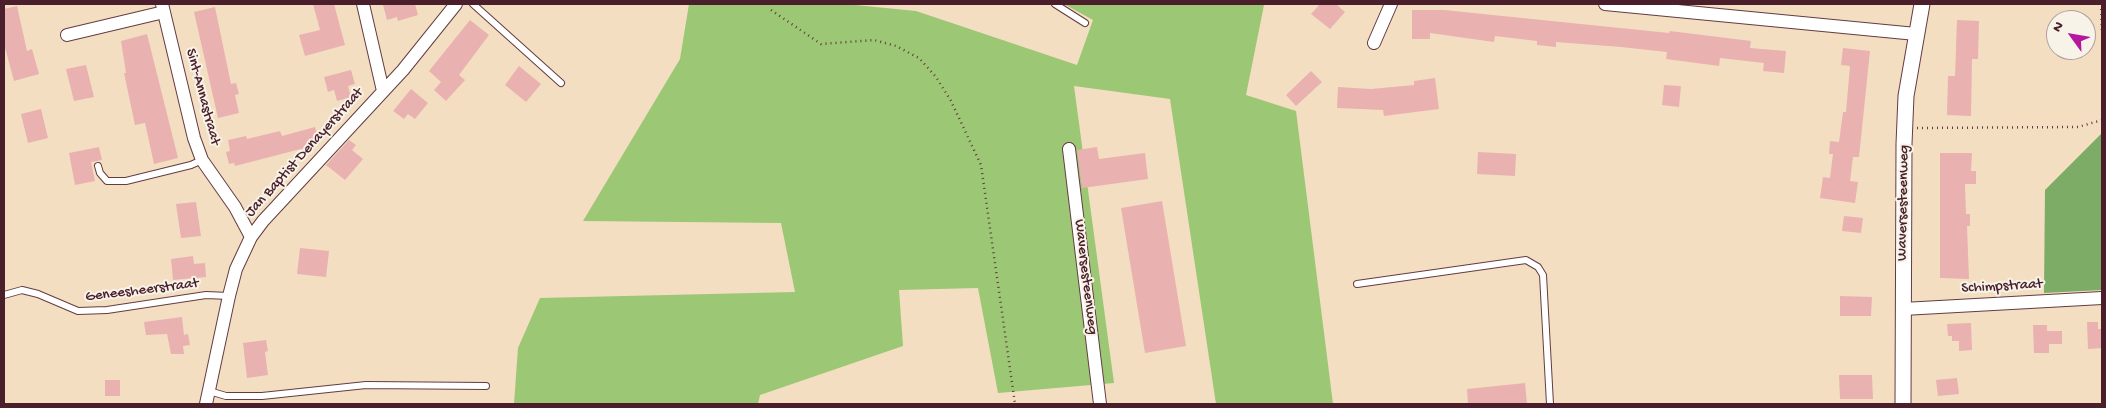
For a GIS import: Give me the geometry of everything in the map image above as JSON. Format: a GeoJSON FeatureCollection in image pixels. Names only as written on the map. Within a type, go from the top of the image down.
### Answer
{"type":"FeatureCollection","features":[{"type":"Feature","properties":{"kind":"street"},"geometry":{"type":"LineString","coordinates":[[363,4],[383,92]]}},
{"type":"Feature","properties":{"kind":"street","name":"Jan Baptist Denayerstraat"},"geometry":{"type":"LineString","coordinates":[[206,404],[236,270],[251,237],[263,221],[383,92],[456,4]]}},
{"type":"Feature","properties":{"kind":"street"},"geometry":{"type":"LineString","coordinates":[[1374,43],[1391,4]]}},
{"type":"Feature","properties":{"kind":"street"},"geometry":{"type":"LineString","coordinates":[[1604,4],[1916,34]]}},
{"type":"Feature","properties":{"kind":"street","name":"Waversesteenweg"},"geometry":{"type":"LineString","coordinates":[[1903,404],[1906,96],[1922,4]]}},
{"type":"Feature","properties":{"kind":"street","name":"Sint-Annastraat"},"geometry":{"type":"LineString","coordinates":[[67,35],[163,8],[194,138],[202,160],[235,207],[251,237]]}},
{"type":"Feature","properties":{"kind":"street","name":"Waversesteenweg"},"geometry":{"type":"LineString","coordinates":[[1069,149],[1100,404]]}},
{"type":"Feature","properties":{"kind":"street","name":"Schimpstraat"},"geometry":{"type":"LineString","coordinates":[[1903,309],[2102,298]]}},
{"type":"Feature","properties":{"kind":"lane"},"geometry":{"type":"LineString","coordinates":[[473,4],[561,83]]}},
{"type":"Feature","properties":{"kind":"lane"},"geometry":{"type":"LineString","coordinates":[[1055,4],[1085,23]]}},
{"type":"Feature","properties":{"kind":"lane"},"geometry":{"type":"LineString","coordinates":[[98,166],[100,173],[107,181],[126,181],[191,165],[202,160]]}},
{"type":"Feature","properties":{"kind":"lane"},"geometry":{"type":"LineString","coordinates":[[1357,284],[1526,260],[1538,267],[1543,275],[1550,404]]}},
{"type":"Feature","properties":{"kind":"lane","name":"Geneesheerstraat"},"geometry":{"type":"LineString","coordinates":[[4,295],[22,290],[38,294],[78,311],[107,310],[206,296],[229,296]]}},
{"type":"Feature","properties":{"kind":"lane"},"geometry":{"type":"LineString","coordinates":[[209,391],[226,396],[262,396],[366,385],[486,386]]}},
{"type":"Feature","properties":{"kind":"path"},"geometry":{"type":"LineString","coordinates":[[2101,4],[2102,34]]}},
{"type":"Feature","properties":{"kind":"path"},"geometry":{"type":"LineString","coordinates":[[771,10],[821,44],[874,40],[896,46],[919,58],[936,78],[951,101],[980,165],[1015,404]]}},
{"type":"Feature","properties":{"kind":"path"},"geometry":{"type":"LineString","coordinates":[[1905,127],[2078,127],[2102,120]]}},
{"type":"Feature","properties":{"kind":"green space"},"geometry":{"type":"Polygon","coordinates":[[[689,4],[845,4],[916,11],[1077,65],[1093,20],[1064,4],[1264,5],[1246,95],[1296,111],[1333,404],[1216,404],[1170,99],[1074,86],[1114,383],[998,393],[978,288],[899,290],[903,346],[760,395],[758,404],[514,404],[518,348],[540,298],[795,292],[781,223],[583,221],[680,59],[689,4]]]}},
{"type":"Feature","properties":{"kind":"green space"},"geometry":{"type":"Polygon","coordinates":[[[2102,133],[2102,290],[2044,293],[2045,190],[2102,133]]]}},
{"type":"Feature","properties":{"kind":"building"},"geometry":{"type":"Polygon","coordinates":[[[313,4],[334,4],[345,45],[305,56],[299,35],[320,30],[313,4]]]}},
{"type":"Feature","properties":{"kind":"building"},"geometry":{"type":"Polygon","coordinates":[[[415,4],[418,15],[398,21],[397,17],[387,20],[383,5],[415,4]]]}},
{"type":"Feature","properties":{"kind":"building"},"geometry":{"type":"Polygon","coordinates":[[[1320,4],[1336,4],[1345,12],[1330,29],[1311,14],[1320,4]]]}},
{"type":"Feature","properties":{"kind":"building"},"geometry":{"type":"Polygon","coordinates":[[[17,6],[27,51],[32,49],[39,74],[14,81],[4,44],[4,9],[17,6]]]}},
{"type":"Feature","properties":{"kind":"building"},"geometry":{"type":"Polygon","coordinates":[[[215,7],[231,84],[236,83],[239,94],[235,95],[239,113],[218,118],[194,12],[215,7]]]}},
{"type":"Feature","properties":{"kind":"building"},"geometry":{"type":"Polygon","coordinates":[[[1412,10],[1444,10],[1669,33],[1670,31],[1751,41],[1750,48],[1786,51],[1784,73],[1763,71],[1764,63],[1720,58],[1719,66],[1666,59],[1667,52],[1621,47],[1556,42],[1556,47],[1537,45],[1537,41],[1495,36],[1494,42],[1430,33],[1430,39],[1412,39],[1412,10]]]}},
{"type":"Feature","properties":{"kind":"building"},"geometry":{"type":"Polygon","coordinates":[[[470,20],[489,35],[459,75],[465,80],[446,101],[434,90],[441,82],[429,71],[470,20]]]}},
{"type":"Feature","properties":{"kind":"building"},"geometry":{"type":"Polygon","coordinates":[[[1957,20],[1979,21],[1978,59],[1972,59],[1971,116],[1947,115],[1948,76],[1955,76],[1957,20]]]}},
{"type":"Feature","properties":{"kind":"building"},"geometry":{"type":"Polygon","coordinates":[[[147,34],[178,158],[154,164],[145,123],[135,125],[124,73],[126,73],[121,41],[147,34]]]}},
{"type":"Feature","properties":{"kind":"building"},"geometry":{"type":"Polygon","coordinates":[[[1843,48],[1870,51],[1859,157],[1853,157],[1850,181],[1858,182],[1855,203],[1820,198],[1823,177],[1830,178],[1833,154],[1829,154],[1830,141],[1839,142],[1843,112],[1846,112],[1850,66],[1841,65],[1843,48]]]}},
{"type":"Feature","properties":{"kind":"building"},"geometry":{"type":"Polygon","coordinates":[[[86,65],[94,97],[74,101],[66,69],[86,65]]]}},
{"type":"Feature","properties":{"kind":"building"},"geometry":{"type":"Polygon","coordinates":[[[519,66],[541,84],[526,102],[505,85],[519,66]]]}},
{"type":"Feature","properties":{"kind":"building"},"geometry":{"type":"Polygon","coordinates":[[[351,70],[355,84],[348,86],[351,97],[337,101],[334,90],[328,92],[324,77],[351,70]]]}},
{"type":"Feature","properties":{"kind":"building"},"geometry":{"type":"Polygon","coordinates":[[[1311,71],[1322,82],[1296,106],[1286,95],[1311,71]]]}},
{"type":"Feature","properties":{"kind":"building"},"geometry":{"type":"Polygon","coordinates":[[[1435,78],[1439,109],[1384,116],[1383,110],[1337,108],[1338,87],[1371,89],[1414,85],[1414,81],[1435,78]]]}},
{"type":"Feature","properties":{"kind":"building"},"geometry":{"type":"Polygon","coordinates":[[[1664,85],[1681,86],[1679,107],[1662,105],[1664,85]]]}},
{"type":"Feature","properties":{"kind":"building"},"geometry":{"type":"Polygon","coordinates":[[[411,89],[428,103],[415,119],[408,114],[404,119],[393,111],[411,89]]]}},
{"type":"Feature","properties":{"kind":"building"},"geometry":{"type":"Polygon","coordinates":[[[41,109],[48,138],[28,143],[21,114],[41,109]]]}},
{"type":"Feature","properties":{"kind":"building"},"geometry":{"type":"Polygon","coordinates":[[[315,127],[320,144],[235,166],[234,163],[229,164],[226,152],[230,151],[228,140],[246,136],[247,139],[280,131],[282,136],[315,127]]]}},
{"type":"Feature","properties":{"kind":"building"},"geometry":{"type":"Polygon","coordinates":[[[349,140],[356,145],[352,150],[363,159],[345,180],[326,165],[349,140]]]}},
{"type":"Feature","properties":{"kind":"building"},"geometry":{"type":"Polygon","coordinates":[[[99,147],[102,160],[91,162],[95,181],[75,185],[69,153],[99,147]]]}},
{"type":"Feature","properties":{"kind":"building"},"geometry":{"type":"Polygon","coordinates":[[[1097,147],[1099,159],[1145,153],[1148,179],[1082,188],[1077,150],[1097,147]]]}},
{"type":"Feature","properties":{"kind":"building"},"geometry":{"type":"Polygon","coordinates":[[[1478,152],[1516,154],[1515,176],[1477,174],[1478,152]]]}},
{"type":"Feature","properties":{"kind":"building"},"geometry":{"type":"Polygon","coordinates":[[[1940,153],[1972,153],[1971,171],[1976,171],[1976,184],[1965,184],[1966,214],[1970,214],[1970,226],[1967,226],[1969,279],[1940,278],[1940,153]]]}},
{"type":"Feature","properties":{"kind":"building"},"geometry":{"type":"Polygon","coordinates":[[[1162,201],[1186,346],[1145,353],[1121,208],[1162,201]]]}},
{"type":"Feature","properties":{"kind":"building"},"geometry":{"type":"Polygon","coordinates":[[[196,202],[201,236],[181,238],[176,204],[196,202]]]}},
{"type":"Feature","properties":{"kind":"building"},"geometry":{"type":"Polygon","coordinates":[[[1844,216],[1863,218],[1861,233],[1842,231],[1844,216]]]}},
{"type":"Feature","properties":{"kind":"building"},"geometry":{"type":"Polygon","coordinates":[[[300,248],[329,251],[326,277],[297,274],[300,248]]]}},
{"type":"Feature","properties":{"kind":"building"},"geometry":{"type":"Polygon","coordinates":[[[193,256],[194,264],[205,263],[206,277],[173,280],[171,259],[193,256]]]}},
{"type":"Feature","properties":{"kind":"building"},"geometry":{"type":"Polygon","coordinates":[[[1840,296],[1872,297],[1871,316],[1840,316],[1840,296]]]}},
{"type":"Feature","properties":{"kind":"building"},"geometry":{"type":"Polygon","coordinates":[[[182,317],[184,335],[188,334],[190,345],[183,346],[184,354],[171,354],[167,334],[146,335],[144,322],[182,317]]]}},
{"type":"Feature","properties":{"kind":"building"},"geometry":{"type":"Polygon","coordinates":[[[2087,322],[2098,322],[2098,329],[2102,329],[2102,348],[2088,349],[2087,322]]]}},
{"type":"Feature","properties":{"kind":"building"},"geometry":{"type":"Polygon","coordinates":[[[1971,323],[1972,350],[1959,351],[1959,341],[1952,341],[1952,336],[1948,336],[1947,324],[1971,323]]]}},
{"type":"Feature","properties":{"kind":"building"},"geometry":{"type":"Polygon","coordinates":[[[2033,325],[2047,325],[2047,331],[2062,331],[2062,344],[2049,344],[2049,353],[2034,353],[2033,325]]]}},
{"type":"Feature","properties":{"kind":"building"},"geometry":{"type":"Polygon","coordinates":[[[266,340],[268,351],[265,352],[268,375],[247,378],[243,343],[266,340]]]}},
{"type":"Feature","properties":{"kind":"building"},"geometry":{"type":"Polygon","coordinates":[[[1839,375],[1872,375],[1873,399],[1840,399],[1839,375]]]}},
{"type":"Feature","properties":{"kind":"building"},"geometry":{"type":"Polygon","coordinates":[[[1957,378],[1959,394],[1938,396],[1936,380],[1957,378]]]}},
{"type":"Feature","properties":{"kind":"building"},"geometry":{"type":"Polygon","coordinates":[[[105,380],[120,380],[120,396],[105,396],[105,380]]]}},
{"type":"Feature","properties":{"kind":"building"},"geometry":{"type":"Polygon","coordinates":[[[1525,383],[1527,404],[1468,404],[1467,389],[1525,383]]]}}]}
